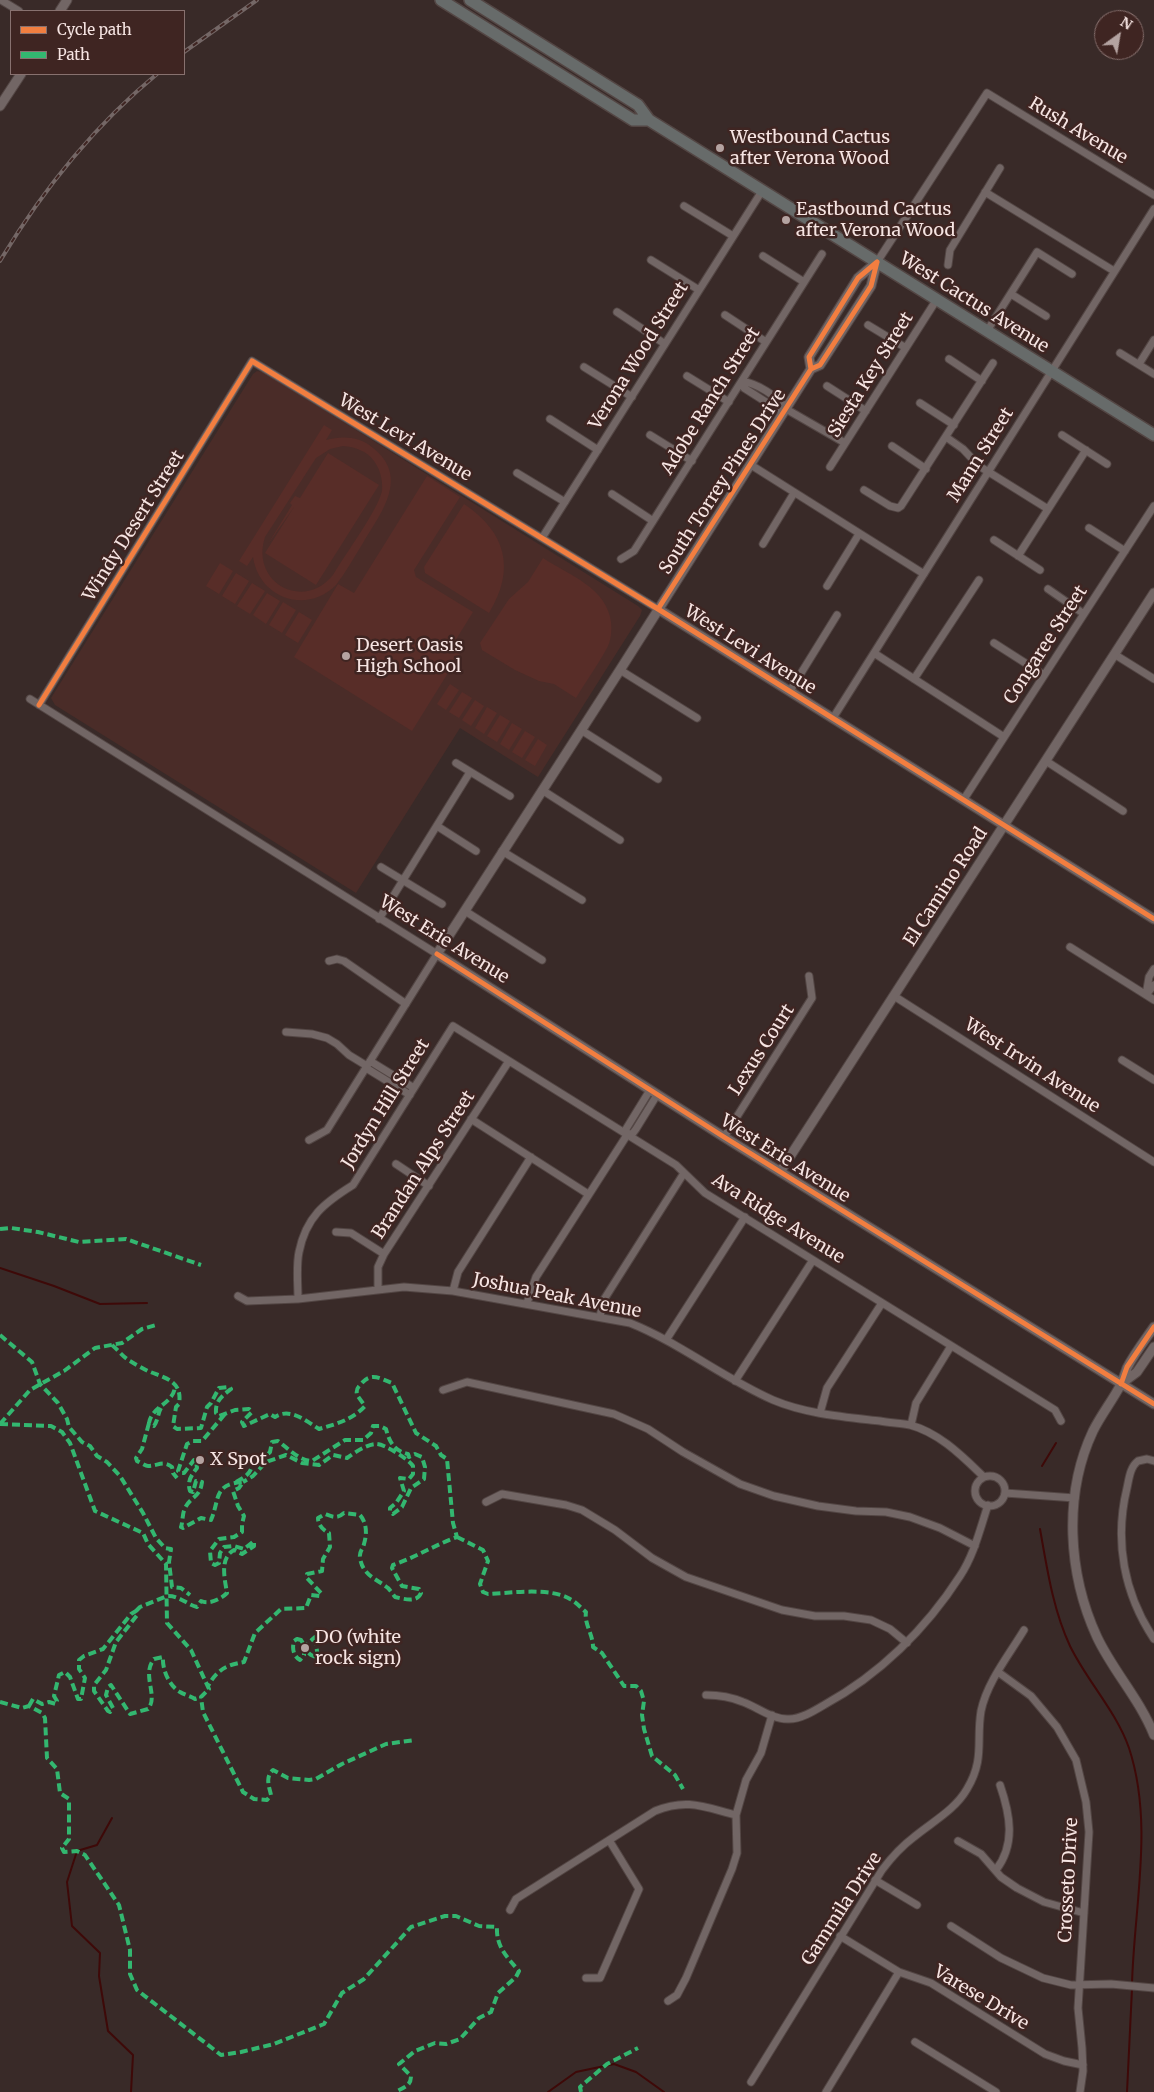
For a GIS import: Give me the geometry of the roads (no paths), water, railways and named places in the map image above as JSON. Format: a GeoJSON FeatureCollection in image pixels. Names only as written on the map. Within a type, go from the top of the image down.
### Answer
{"type":"FeatureCollection","features":[{"type":"Feature","properties":{"kind":"main road","name":"West Cactus Avenue"},"geometry":{"type":"LineString","coordinates":[[441,0],[633,120],[649,120]]}},
{"type":"Feature","properties":{"kind":"main road","name":"West Cactus Avenue"},"geometry":{"type":"LineString","coordinates":[[470,0],[638,105],[649,120],[1154,435]]}},
{"type":"Feature","properties":{"kind":"street"},"geometry":{"type":"LineString","coordinates":[[1,0],[17,10]]}},
{"type":"Feature","properties":{"kind":"street"},"geometry":{"type":"LineString","coordinates":[[0,106],[20,75]]}},
{"type":"Feature","properties":{"kind":"street","name":"Rush Avenue"},"geometry":{"type":"LineString","coordinates":[[986,93],[1154,195]]}},
{"type":"Feature","properties":{"kind":"street","name":"South Torrey Pines Drive"},"geometry":{"type":"LineString","coordinates":[[811,369],[809,357],[858,278],[877,262],[986,93]]}},
{"type":"Feature","properties":{"kind":"street"},"geometry":{"type":"LineString","coordinates":[[948,265],[950,250],[1000,168]]}},
{"type":"Feature","properties":{"kind":"street","name":"Verona Wood Street"},"geometry":{"type":"LineString","coordinates":[[542,538],[762,191]]}},
{"type":"Feature","properties":{"kind":"street"},"geometry":{"type":"LineString","coordinates":[[985,192],[1114,271]]}},
{"type":"Feature","properties":{"kind":"street"},"geometry":{"type":"LineString","coordinates":[[684,206],[733,236]]}},
{"type":"Feature","properties":{"kind":"street","name":"Mann Street"},"geometry":{"type":"LineString","coordinates":[[833,718],[1154,208]]}},
{"type":"Feature","properties":{"kind":"street"},"geometry":{"type":"LineString","coordinates":[[987,331],[1037,252],[1072,274]]}},
{"type":"Feature","properties":{"kind":"street","name":"Adobe Ranch Street"},"geometry":{"type":"LineString","coordinates":[[621,559],[634,552],[822,254]]}},
{"type":"Feature","properties":{"kind":"street"},"geometry":{"type":"LineString","coordinates":[[763,256],[804,282]]}},
{"type":"Feature","properties":{"kind":"street"},"geometry":{"type":"LineString","coordinates":[[651,260],[699,290]]}},
{"type":"Feature","properties":{"kind":"street","name":"South Torrey Pines Drive"},"geometry":{"type":"LineString","coordinates":[[309,1140],[327,1130],[437,954],[811,369],[820,365],[871,286],[877,262]]}},
{"type":"Feature","properties":{"kind":"street"},"geometry":{"type":"LineString","coordinates":[[1011,294],[1046,316]]}},
{"type":"Feature","properties":{"kind":"street","name":"Siesta Key Street"},"geometry":{"type":"LineString","coordinates":[[830,467],[936,299]]}},
{"type":"Feature","properties":{"kind":"street"},"geometry":{"type":"LineString","coordinates":[[617,312],[665,344]]}},
{"type":"Feature","properties":{"kind":"street"},"geometry":{"type":"LineString","coordinates":[[725,315],[766,342]]}},
{"type":"Feature","properties":{"kind":"street"},"geometry":{"type":"LineString","coordinates":[[868,325],[906,348]]}},
{"type":"Feature","properties":{"kind":"street"},"geometry":{"type":"LineString","coordinates":[[1139,364],[1154,340]]}},
{"type":"Feature","properties":{"kind":"street"},"geometry":{"type":"LineString","coordinates":[[1120,352],[1154,374]]}},
{"type":"Feature","properties":{"kind":"street"},"geometry":{"type":"LineString","coordinates":[[949,359],[982,381]]}},
{"type":"Feature","properties":{"kind":"street","name":"West Levi Avenue"},"geometry":{"type":"LineString","coordinates":[[252,361],[658,609],[1154,919]]}},
{"type":"Feature","properties":{"kind":"street","name":"Windy Desert Street"},"geometry":{"type":"LineString","coordinates":[[39,705],[252,361]]}},
{"type":"Feature","properties":{"kind":"street"},"geometry":{"type":"LineString","coordinates":[[864,490],[890,506],[898,508],[904,503],[993,363]]}},
{"type":"Feature","properties":{"kind":"street"},"geometry":{"type":"LineString","coordinates":[[584,366],[632,397]]}},
{"type":"Feature","properties":{"kind":"street"},"geometry":{"type":"LineString","coordinates":[[687,376],[729,402]]}},
{"type":"Feature","properties":{"kind":"street"},"geometry":{"type":"LineString","coordinates":[[742,382],[744,388],[777,409],[786,409],[845,443]]}},
{"type":"Feature","properties":{"kind":"street"},"geometry":{"type":"LineString","coordinates":[[827,386],[866,410]]}},
{"type":"Feature","properties":{"kind":"street"},"geometry":{"type":"LineString","coordinates":[[920,403],[954,425]]}},
{"type":"Feature","properties":{"kind":"street"},"geometry":{"type":"LineString","coordinates":[[550,419],[598,450]]}},
{"type":"Feature","properties":{"kind":"street"},"geometry":{"type":"LineString","coordinates":[[650,435],[692,461]]}},
{"type":"Feature","properties":{"kind":"street"},"geometry":{"type":"LineString","coordinates":[[1062,435],[1108,464]]}},
{"type":"Feature","properties":{"kind":"street"},"geometry":{"type":"LineString","coordinates":[[946,437],[963,449],[975,463],[1048,508]]}},
{"type":"Feature","properties":{"kind":"street"},"geometry":{"type":"LineString","coordinates":[[892,446],[926,469]]}},
{"type":"Feature","properties":{"kind":"street"},"geometry":{"type":"LineString","coordinates":[[1018,556],[1086,450]]}},
{"type":"Feature","properties":{"kind":"street"},"geometry":{"type":"LineString","coordinates":[[751,465],[924,574]]}},
{"type":"Feature","properties":{"kind":"street"},"geometry":{"type":"LineString","coordinates":[[517,473],[565,502]]}},
{"type":"Feature","properties":{"kind":"street"},"geometry":{"type":"LineString","coordinates":[[762,544],[794,493]]}},
{"type":"Feature","properties":{"kind":"street"},"geometry":{"type":"LineString","coordinates":[[612,494],[653,521]]}},
{"type":"Feature","properties":{"kind":"street","name":"Congaree Street"},"geometry":{"type":"LineString","coordinates":[[964,800],[1154,506]]}},
{"type":"Feature","properties":{"kind":"street"},"geometry":{"type":"LineString","coordinates":[[1089,528],[1124,551]]}},
{"type":"Feature","properties":{"kind":"street"},"geometry":{"type":"LineString","coordinates":[[827,586],[860,534]]}},
{"type":"Feature","properties":{"kind":"street"},"geometry":{"type":"LineString","coordinates":[[994,540],[1040,570]]}},
{"type":"Feature","properties":{"kind":"street"},"geometry":{"type":"LineString","coordinates":[[914,679],[979,580]]}},
{"type":"Feature","properties":{"kind":"street"},"geometry":{"type":"LineString","coordinates":[[1048,590],[1084,614]]}},
{"type":"Feature","properties":{"kind":"street","name":"El Camino Road"},"geometry":{"type":"LineString","coordinates":[[780,1172],[1154,594]]}},
{"type":"Feature","properties":{"kind":"street"},"geometry":{"type":"LineString","coordinates":[[790,692],[837,615]]}},
{"type":"Feature","properties":{"kind":"street"},"geometry":{"type":"LineString","coordinates":[[994,643],[1044,675]]}},
{"type":"Feature","properties":{"kind":"street"},"geometry":{"type":"LineString","coordinates":[[874,653],[1004,737]]}},
{"type":"Feature","properties":{"kind":"street"},"geometry":{"type":"LineString","coordinates":[[1114,654],[1154,679]]}},
{"type":"Feature","properties":{"kind":"street"},"geometry":{"type":"LineString","coordinates":[[620,670],[697,718]]}},
{"type":"Feature","properties":{"kind":"street","name":"West Erie Avenue"},"geometry":{"type":"LineString","coordinates":[[30,699],[437,954],[724,1137],[1154,1404]]}},
{"type":"Feature","properties":{"kind":"street"},"geometry":{"type":"LineString","coordinates":[[581,730],[658,779]]}},
{"type":"Feature","properties":{"kind":"street"},"geometry":{"type":"LineString","coordinates":[[1046,761],[1123,811]]}},
{"type":"Feature","properties":{"kind":"street"},"geometry":{"type":"LineString","coordinates":[[456,763],[510,796]]}},
{"type":"Feature","properties":{"kind":"street"},"geometry":{"type":"LineString","coordinates":[[380,919],[470,772]]}},
{"type":"Feature","properties":{"kind":"street"},"geometry":{"type":"LineString","coordinates":[[542,790],[620,840]]}},
{"type":"Feature","properties":{"kind":"street"},"geometry":{"type":"LineString","coordinates":[[436,826],[476,851]]}},
{"type":"Feature","properties":{"kind":"street"},"geometry":{"type":"LineString","coordinates":[[502,852],[582,900]]}},
{"type":"Feature","properties":{"kind":"street"},"geometry":{"type":"LineString","coordinates":[[381,867],[442,904]]}},
{"type":"Feature","properties":{"kind":"street"},"geometry":{"type":"LineString","coordinates":[[465,911],[542,960]]}},
{"type":"Feature","properties":{"kind":"street"},"geometry":{"type":"LineString","coordinates":[[1070,947],[1154,1000]]}},
{"type":"Feature","properties":{"kind":"street"},"geometry":{"type":"LineString","coordinates":[[329,961],[344,960],[406,1004]]}},
{"type":"Feature","properties":{"kind":"street"},"geometry":{"type":"LineString","coordinates":[[1146,995],[1149,977],[1154,969]]}},
{"type":"Feature","properties":{"kind":"street","name":"Lexus Court"},"geometry":{"type":"LineString","coordinates":[[724,1137],[812,998],[809,976]]}},
{"type":"Feature","properties":{"kind":"street"},"geometry":{"type":"LineString","coordinates":[[1146,995],[1154,985]]}},
{"type":"Feature","properties":{"kind":"street","name":"West Irvin Avenue"},"geometry":{"type":"LineString","coordinates":[[894,996],[1154,1162]]}},
{"type":"Feature","properties":{"kind":"street","name":"Ava Ridge Avenue"},"geometry":{"type":"LineString","coordinates":[[453,1026],[676,1165],[705,1193],[1054,1410],[1061,1421]]}},
{"type":"Feature","properties":{"kind":"street","name":"Jordyn Hill Street"},"geometry":{"type":"LineString","coordinates":[[298,1298],[299,1252],[312,1218],[334,1197],[353,1185],[453,1026]]}},
{"type":"Feature","properties":{"kind":"street"},"geometry":{"type":"LineString","coordinates":[[286,1032],[312,1034],[326,1038],[337,1044],[349,1055],[414,1088]]}},
{"type":"Feature","properties":{"kind":"street"},"geometry":{"type":"LineString","coordinates":[[1122,1060],[1154,1080]]}},
{"type":"Feature","properties":{"kind":"street","name":"Brandan Alps Street"},"geometry":{"type":"LineString","coordinates":[[378,1289],[378,1267],[384,1254],[508,1061]]}},
{"type":"Feature","properties":{"kind":"street"},"geometry":{"type":"LineString","coordinates":[[368,1065],[410,1095]]}},
{"type":"Feature","properties":{"kind":"street"},"geometry":{"type":"LineString","coordinates":[[527,1303],[536,1277],[627,1135],[636,1129],[654,1093]]}},
{"type":"Feature","properties":{"kind":"street"},"geometry":{"type":"LineString","coordinates":[[470,1119],[588,1194]]}},
{"type":"Feature","properties":{"kind":"street"},"geometry":{"type":"LineString","coordinates":[[453,1291],[458,1272],[531,1157]]}},
{"type":"Feature","properties":{"kind":"street"},"geometry":{"type":"LineString","coordinates":[[396,1164],[429,1186]]}},
{"type":"Feature","properties":{"kind":"street"},"geometry":{"type":"LineString","coordinates":[[600,1317],[604,1301],[684,1173]]}},
{"type":"Feature","properties":{"kind":"street"},"geometry":{"type":"LineString","coordinates":[[666,1340],[745,1218]]}},
{"type":"Feature","properties":{"kind":"street"},"geometry":{"type":"LineString","coordinates":[[336,1232],[351,1233],[384,1254]]}},
{"type":"Feature","properties":{"kind":"street"},"geometry":{"type":"LineString","coordinates":[[736,1381],[813,1260]]}},
{"type":"Feature","properties":{"kind":"street","name":"Joshua Peak Avenue"},"geometry":{"type":"LineString","coordinates":[[238,1296],[247,1301],[298,1298],[404,1287],[453,1291],[630,1323],[654,1332],[736,1381],[775,1401],[820,1413],[911,1425],[935,1436],[960,1454],[984,1478]]}},
{"type":"Feature","properties":{"kind":"street"},"geometry":{"type":"LineString","coordinates":[[820,1413],[827,1388],[882,1303]]}},
{"type":"Feature","properties":{"kind":"street"},"geometry":{"type":"LineString","coordinates":[[1154,1327],[1128,1367],[1121,1384],[1093,1432],[1082,1465],[1075,1498],[1073,1544],[1074,1562],[1084,1608],[1098,1640],[1133,1694],[1154,1735]]}},
{"type":"Feature","properties":{"kind":"street"},"geometry":{"type":"LineString","coordinates":[[911,1425],[916,1403],[952,1346]]}},
{"type":"Feature","properties":{"kind":"street"},"geometry":{"type":"LineString","coordinates":[[1121,1384],[1137,1372],[1154,1347]]}},
{"type":"Feature","properties":{"kind":"street"},"geometry":{"type":"LineString","coordinates":[[443,1390],[467,1382],[614,1414],[648,1428],[683,1452],[740,1484],[774,1496],[818,1506],[910,1516],[940,1528],[975,1546]]}},
{"type":"Feature","properties":{"kind":"street"},"geometry":{"type":"LineString","coordinates":[[1154,1460],[1143,1459],[1135,1463],[1123,1507],[1121,1540],[1125,1574],[1132,1597],[1154,1640]]}},
{"type":"Feature","properties":{"kind":"street"},"geometry":{"type":"LineString","coordinates":[[992,1476],[999,1479],[1004,1485],[1005,1493],[998,1503],[988,1505],[981,1502],[976,1494],[978,1483],[984,1478],[992,1476]]}},
{"type":"Feature","properties":{"kind":"street"},"geometry":{"type":"LineString","coordinates":[[1005,1493],[1075,1498]]}},
{"type":"Feature","properties":{"kind":"street"},"geometry":{"type":"LineString","coordinates":[[486,1502],[502,1494],[566,1504],[582,1510],[615,1530],[652,1558],[686,1577],[782,1610],[815,1616],[844,1616],[871,1620],[890,1630],[907,1643]]}},
{"type":"Feature","properties":{"kind":"street"},"geometry":{"type":"LineString","coordinates":[[706,1695],[718,1695],[743,1702],[772,1715],[789,1719],[812,1712],[844,1694],[874,1672],[907,1643],[961,1575],[975,1546],[988,1505]]}},
{"type":"Feature","properties":{"kind":"street","name":"Gammila Drive"},"geometry":{"type":"LineString","coordinates":[[751,2082],[875,1880],[901,1848],[954,1806],[967,1790],[980,1750],[981,1710],[988,1689],[1024,1630]]}},
{"type":"Feature","properties":{"kind":"street","name":"Crosseto Drive"},"geometry":{"type":"LineString","coordinates":[[998,1672],[1023,1689],[1044,1710],[1070,1750],[1080,1772],[1086,1802],[1089,1832],[1078,1984],[1078,2019],[1083,2065],[1080,2092]]}},
{"type":"Feature","properties":{"kind":"street"},"geometry":{"type":"LineString","coordinates":[[668,2001],[677,1996],[686,1978],[732,1869],[737,1853],[736,1815],[746,1780],[761,1753],[772,1715]]}},
{"type":"Feature","properties":{"kind":"street"},"geometry":{"type":"LineString","coordinates":[[996,1870],[1004,1859],[1009,1837],[1007,1805],[1000,1785]]}},
{"type":"Feature","properties":{"kind":"street"},"geometry":{"type":"LineString","coordinates":[[510,1910],[516,1899],[655,1811],[667,1806],[700,1804],[736,1815]]}},
{"type":"Feature","properties":{"kind":"street"},"geometry":{"type":"LineString","coordinates":[[586,1978],[600,1978],[639,1889],[609,1840]]}},
{"type":"Feature","properties":{"kind":"street"},"geometry":{"type":"LineString","coordinates":[[958,1841],[981,1854],[1008,1882],[1033,1897],[1057,1907],[1084,1913]]}},
{"type":"Feature","properties":{"kind":"street"},"geometry":{"type":"LineString","coordinates":[[875,1880],[917,1905]]}},
{"type":"Feature","properties":{"kind":"street"},"geometry":{"type":"LineString","coordinates":[[951,1926],[1030,1974],[1059,1982],[1154,1988]]}},
{"type":"Feature","properties":{"kind":"street","name":"Varese Drive"},"geometry":{"type":"LineString","coordinates":[[840,1936],[899,1972],[930,1983],[1045,2054],[1083,2065]]}},
{"type":"Feature","properties":{"kind":"street"},"geometry":{"type":"LineString","coordinates":[[826,2092],[899,1972]]}},
{"type":"Feature","properties":{"kind":"street"},"geometry":{"type":"LineString","coordinates":[[915,2042],[996,2092]]}},
{"type":"Feature","properties":{"kind":"waterway"},"geometry":{"type":"LineString","coordinates":[[0,1268],[100,1304],[147,1303]]}},
{"type":"Feature","properties":{"kind":"waterway"},"geometry":{"type":"LineString","coordinates":[[1042,1466],[1056,1443]]}},
{"type":"Feature","properties":{"kind":"waterway"},"geometry":{"type":"LineString","coordinates":[[1040,1529],[1051,1589],[1064,1632],[1077,1659],[1117,1721],[1129,1748],[1136,1777],[1140,1806],[1141,1865],[1132,1984]]}},
{"type":"Feature","properties":{"kind":"waterway"},"geometry":{"type":"LineString","coordinates":[[112,1818],[97,1845],[77,1851],[67,1882],[72,1926],[100,1953],[99,1976],[108,2031],[133,2055],[131,2092]]}},
{"type":"Feature","properties":{"kind":"waterway"},"geometry":{"type":"LineString","coordinates":[[1127,2092],[1132,1989]]}},
{"type":"Feature","properties":{"kind":"waterway"},"geometry":{"type":"LineString","coordinates":[[548,2092],[576,2072],[614,2064],[636,2072],[664,2092]]}},
{"type":"Feature","properties":{"kind":"railway"},"geometry":{"type":"LineString","coordinates":[[185,51],[257,0]]}},
{"type":"Feature","properties":{"kind":"railway"},"geometry":{"type":"LineString","coordinates":[[0,261],[33,210],[71,161],[112,115],[156,75]]}},
{"type":"Feature","properties":{"kind":"place","name":"Westbound Cactus after Verona Wood"},"geometry":{"type":"Point","coordinates":[720,148]}},
{"type":"Feature","properties":{"kind":"place","name":"Eastbound Cactus after Verona Wood"},"geometry":{"type":"Point","coordinates":[786,220]}},
{"type":"Feature","properties":{"kind":"place","name":"Desert Oasis High School"},"geometry":{"type":"Point","coordinates":[346,656]}},
{"type":"Feature","properties":{"kind":"place","name":"X Spot"},"geometry":{"type":"Point","coordinates":[200,1460]}},
{"type":"Feature","properties":{"kind":"place","name":"DO (white rock sign)"},"geometry":{"type":"Point","coordinates":[305,1648]}}]}
